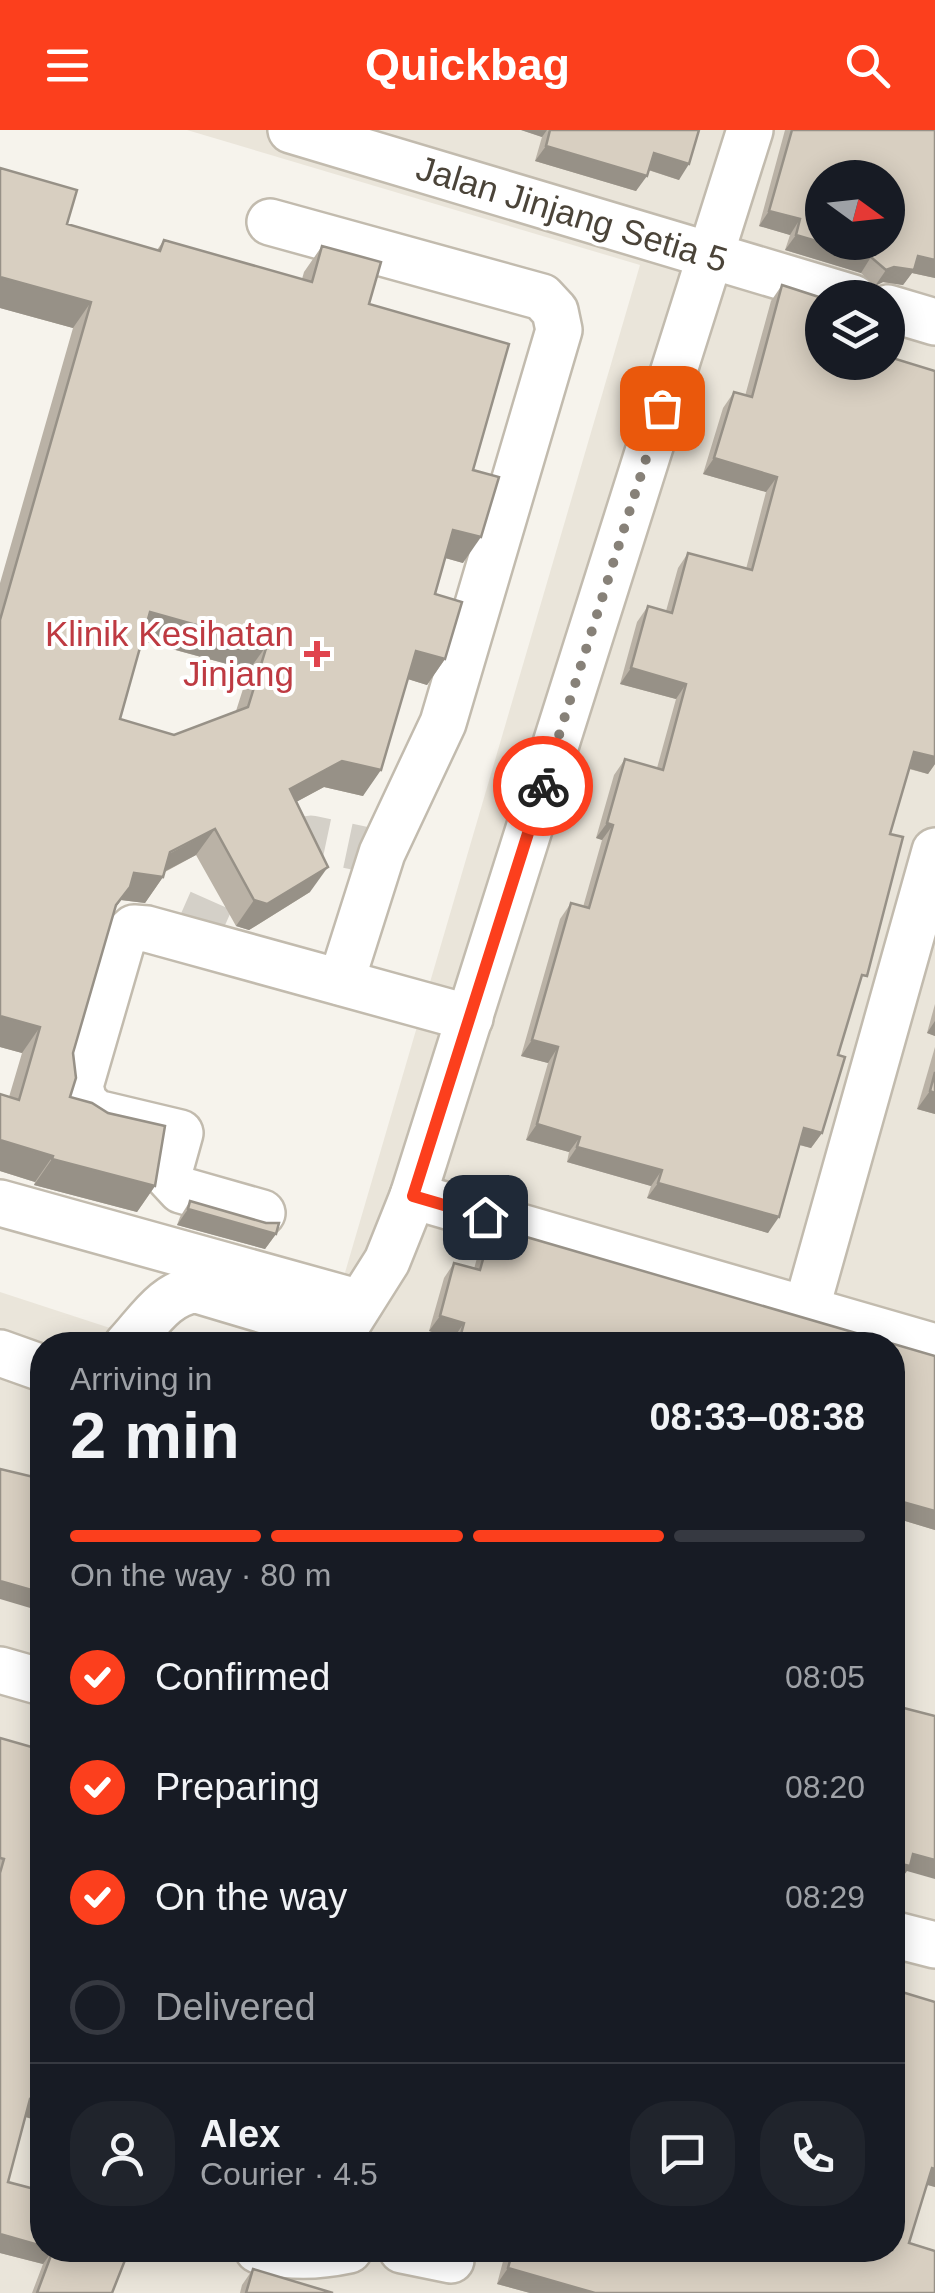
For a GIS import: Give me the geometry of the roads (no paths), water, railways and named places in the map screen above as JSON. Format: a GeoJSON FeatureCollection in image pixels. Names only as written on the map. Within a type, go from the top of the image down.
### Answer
{"type":"FeatureCollection","features":[{"type":"Feature","properties":{"kind":"street","name":"Jalan Jinjang Setia 5"},"geometry":{"type":"LineString","coordinates":[[291,130],[805,284]]}},
{"type":"Feature","properties":{"kind":"street"},"geometry":{"type":"LineString","coordinates":[[345,1327],[387,1261],[413,1196],[750,130]]}},
{"type":"Feature","properties":{"kind":"street"},"geometry":{"type":"LineString","coordinates":[[270,222],[542,296],[555,312],[559,330],[443,723],[382,853],[341,982]]}},
{"type":"Feature","properties":{"kind":"street"},"geometry":{"type":"LineString","coordinates":[[905,313],[935,322]]}},
{"type":"Feature","properties":{"kind":"street"},"geometry":{"type":"LineString","coordinates":[[806,1310],[935,851]]}},
{"type":"Feature","properties":{"kind":"street"},"geometry":{"type":"LineString","coordinates":[[262,1213],[181,1190],[173,1184],[168,1176],[180,1134],[96,1113],[84,1102],[80,1086],[123,938],[134,928],[146,928],[470,1018]]}},
{"type":"Feature","properties":{"kind":"street"},"geometry":{"type":"LineString","coordinates":[[413,1196],[883,1332]]}},
{"type":"Feature","properties":{"kind":"street"},"geometry":{"type":"LineString","coordinates":[[0,1203],[345,1327]]}},
{"type":"Feature","properties":{"kind":"street"},"geometry":{"type":"LineString","coordinates":[[139,1332],[169,1299],[183,1291],[197,1290],[345,1327]]}},
{"type":"Feature","properties":{"kind":"street"},"geometry":{"type":"LineString","coordinates":[[905,1338],[935,1347]]}},
{"type":"Feature","properties":{"kind":"street"},"geometry":{"type":"LineString","coordinates":[[0,1353],[30,1364]]}},
{"type":"Feature","properties":{"kind":"street"},"geometry":{"type":"LineString","coordinates":[[0,1670],[30,1679]]}},
{"type":"Feature","properties":{"kind":"street"},"geometry":{"type":"LineString","coordinates":[[905,1937],[935,1945]]}},
{"type":"Feature","properties":{"kind":"tunnel"},"geometry":{"type":"LineString","coordinates":[[193,942],[212,899],[311,838],[382,853]]}},
{"type":"Feature","properties":{"kind":"place","name":"Klinik Kesihatan Jinjang"},"geometry":{"type":"Point","coordinates":[317,654]}}]}
